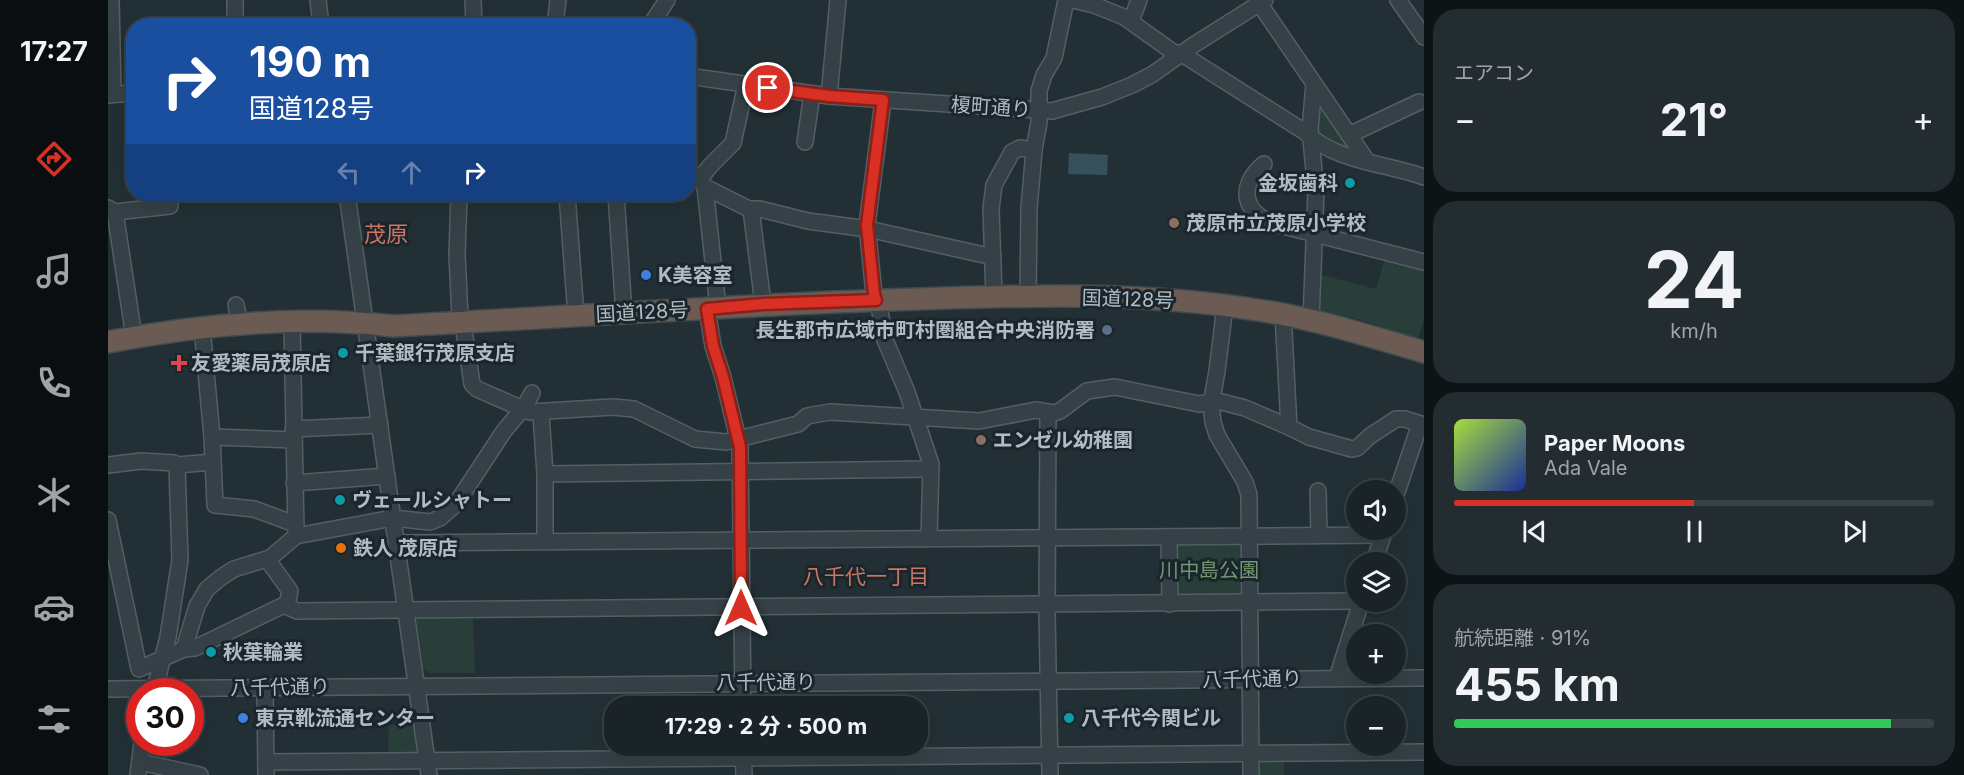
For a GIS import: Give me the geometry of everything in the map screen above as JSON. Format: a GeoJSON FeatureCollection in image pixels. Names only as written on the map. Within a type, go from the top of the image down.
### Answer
{"type":"FeatureCollection","features":[{"type":"Feature","properties":{"kind":"highway","name":"国道128号"},"geometry":{"type":"LineString","coordinates":[[108,342],[202,327],[238,314],[292,322],[346,321],[393,326],[712,309],[763,304],[1028,296],[1124,298],[1225,306],[1283,314],[1424,352]]}},
{"type":"Feature","properties":{"kind":"street"},"geometry":{"type":"LineString","coordinates":[[111,0],[110,94],[126,93]]}},
{"type":"Feature","properties":{"kind":"street"},"geometry":{"type":"LineString","coordinates":[[235,0],[235,18]]}},
{"type":"Feature","properties":{"kind":"street"},"geometry":{"type":"LineString","coordinates":[[318,0],[320,18]]}},
{"type":"Feature","properties":{"kind":"street"},"geometry":{"type":"LineString","coordinates":[[473,0],[474,18]]}},
{"type":"Feature","properties":{"kind":"street"},"geometry":{"type":"LineString","coordinates":[[556,18],[558,0]]}},
{"type":"Feature","properties":{"kind":"street"},"geometry":{"type":"LineString","coordinates":[[655,18],[667,0]]}},
{"type":"Feature","properties":{"kind":"street"},"geometry":{"type":"LineString","coordinates":[[829,96],[838,0]]}},
{"type":"Feature","properties":{"kind":"street"},"geometry":{"type":"LineString","coordinates":[[1028,296],[1029,208],[1039,122],[1039,91],[1044,75],[1054,58],[1066,0]]}},
{"type":"Feature","properties":{"kind":"street"},"geometry":{"type":"LineString","coordinates":[[1073,0],[1110,10],[1131,21],[1173,52],[1182,54],[1331,149],[1367,162],[1404,169],[1424,177]]}},
{"type":"Feature","properties":{"kind":"street"},"geometry":{"type":"LineString","coordinates":[[1131,21],[1139,0]]}},
{"type":"Feature","properties":{"kind":"street"},"geometry":{"type":"LineString","coordinates":[[1398,0],[1424,37]]}},
{"type":"Feature","properties":{"kind":"street"},"geometry":{"type":"LineString","coordinates":[[1261,1],[1367,162]]}},
{"type":"Feature","properties":{"kind":"street","name":"榎町通り"},"geometry":{"type":"LineString","coordinates":[[696,77],[829,96],[1058,110],[1118,92],[1153,74],[1261,1]]}},
{"type":"Feature","properties":{"kind":"street"},"geometry":{"type":"LineString","coordinates":[[743,696],[741,473],[738,439],[713,346],[712,309],[698,180],[733,143],[746,84]]}},
{"type":"Feature","properties":{"kind":"street"},"geometry":{"type":"LineString","coordinates":[[1311,320],[1316,188],[1310,129],[1314,84]]}},
{"type":"Feature","properties":{"kind":"street"},"geometry":{"type":"LineString","coordinates":[[805,142],[812,94]]}},
{"type":"Feature","properties":{"kind":"street"},"geometry":{"type":"LineString","coordinates":[[883,100],[867,229],[874,294],[885,340],[908,392],[929,453],[931,464],[929,470],[929,538]]}},
{"type":"Feature","properties":{"kind":"street"},"geometry":{"type":"LineString","coordinates":[[1349,135],[1419,102]]}},
{"type":"Feature","properties":{"kind":"street"},"geometry":{"type":"LineString","coordinates":[[994,296],[991,209],[994,185],[1012,152],[1020,148],[1034,150]]}},
{"type":"Feature","properties":{"kind":"street"},"geometry":{"type":"LineString","coordinates":[[1264,164],[1254,172],[1247,192],[1251,208],[1266,221],[1424,262]]}},
{"type":"Feature","properties":{"kind":"street"},"geometry":{"type":"LineString","coordinates":[[698,180],[751,209],[808,221],[867,229],[993,257]]}},
{"type":"Feature","properties":{"kind":"street"},"geometry":{"type":"LineString","coordinates":[[134,337],[112,210],[170,206],[170,201]]}},
{"type":"Feature","properties":{"kind":"street"},"geometry":{"type":"LineString","coordinates":[[348,201],[428,768]]}},
{"type":"Feature","properties":{"kind":"street"},"geometry":{"type":"LineString","coordinates":[[459,201],[458,284],[472,384],[477,389],[522,409],[541,413],[613,407],[634,409],[695,439],[726,442],[798,424],[807,416],[830,412],[979,421],[1036,410],[1048,413],[1060,411],[1087,391],[1115,387],[1199,404],[1218,401],[1245,408],[1309,436],[1352,449],[1357,448],[1393,420],[1416,423],[1400,480]]}},
{"type":"Feature","properties":{"kind":"street"},"geometry":{"type":"LineString","coordinates":[[568,201],[576,316]]}},
{"type":"Feature","properties":{"kind":"street"},"geometry":{"type":"LineString","coordinates":[[616,201],[624,314]]}},
{"type":"Feature","properties":{"kind":"street"},"geometry":{"type":"LineString","coordinates":[[751,209],[763,304]]}},
{"type":"Feature","properties":{"kind":"street"},"geometry":{"type":"LineString","coordinates":[[1225,306],[1211,403],[1217,435],[1247,486],[1251,775]]}},
{"type":"Feature","properties":{"kind":"street"},"geometry":{"type":"LineString","coordinates":[[1283,314],[1289,427]]}},
{"type":"Feature","properties":{"kind":"street"},"geometry":{"type":"LineString","coordinates":[[191,648],[197,606],[207,589],[226,573],[267,559],[296,530],[292,322]]}},
{"type":"Feature","properties":{"kind":"street"},"geometry":{"type":"LineString","coordinates":[[202,327],[216,505],[254,508],[296,530],[393,518],[430,522],[445,514],[456,504],[532,393]]}},
{"type":"Feature","properties":{"kind":"street"},"geometry":{"type":"LineString","coordinates":[[541,413],[545,474],[545,541]]}},
{"type":"Feature","properties":{"kind":"street"},"geometry":{"type":"LineString","coordinates":[[1048,413],[1050,775]]}},
{"type":"Feature","properties":{"kind":"street"},"geometry":{"type":"LineString","coordinates":[[212,437],[293,435],[380,424]]}},
{"type":"Feature","properties":{"kind":"street"},"geometry":{"type":"LineString","coordinates":[[108,465],[141,461],[177,465],[213,462]]}},
{"type":"Feature","properties":{"kind":"street"},"geometry":{"type":"LineString","coordinates":[[158,678],[164,659],[180,560],[177,465]]}},
{"type":"Feature","properties":{"kind":"street"},"geometry":{"type":"LineString","coordinates":[[545,474],[929,470]]}},
{"type":"Feature","properties":{"kind":"street"},"geometry":{"type":"LineString","coordinates":[[294,483],[387,476]]}},
{"type":"Feature","properties":{"kind":"street"},"geometry":{"type":"LineString","coordinates":[[1318,491],[1319,535]]}},
{"type":"Feature","properties":{"kind":"street"},"geometry":{"type":"LineString","coordinates":[[108,520],[139,669],[284,606],[290,591],[267,559]]}},
{"type":"Feature","properties":{"kind":"street"},"geometry":{"type":"LineString","coordinates":[[397,543],[1346,534]]}},
{"type":"Feature","properties":{"kind":"street"},"geometry":{"type":"LineString","coordinates":[[1169,537],[1170,604]]}},
{"type":"Feature","properties":{"kind":"street"},"geometry":{"type":"LineString","coordinates":[[284,606],[297,611],[1346,601]]}},
{"type":"Feature","properties":{"kind":"street"},"geometry":{"type":"LineString","coordinates":[[1336,678],[1359,612]]}},
{"type":"Feature","properties":{"kind":"street","name":"八千代通り"},"geometry":{"type":"LineString","coordinates":[[204,689],[743,682],[1424,678]]}},
{"type":"Feature","properties":{"kind":"street"},"geometry":{"type":"LineString","coordinates":[[265,687],[266,769],[428,768],[664,756]]}},
{"type":"Feature","properties":{"kind":"street","name":"八千代通り"},"geometry":{"type":"LineString","coordinates":[[108,689],[126,689]]}},
{"type":"Feature","properties":{"kind":"street"},"geometry":{"type":"LineString","coordinates":[[928,754],[1050,756],[1424,752]]}},
{"type":"Feature","properties":{"kind":"street"},"geometry":{"type":"LineString","coordinates":[[743,756],[744,775]]}},
{"type":"Feature","properties":{"kind":"street"},"geometry":{"type":"LineString","coordinates":[[139,769],[200,775]]}},
{"type":"Feature","properties":{"kind":"green space"},"geometry":{"type":"Polygon","coordinates":[[[1316,102],[1321,102],[1356,153],[1316,137],[1316,102]]]}},
{"type":"Feature","properties":{"kind":"green space"},"geometry":{"type":"Polygon","coordinates":[[[1385,258],[1424,269],[1424,319],[1417,342],[1395,336],[1379,326],[1349,317],[1320,314],[1317,308],[1318,274],[1376,289],[1385,258]]]}},
{"type":"Feature","properties":{"kind":"green space","name":"川中島公園"},"geometry":{"type":"Polygon","coordinates":[[[1239,540],[1246,547],[1246,594],[1239,600],[1176,600],[1175,541],[1239,540]]]}},
{"type":"Feature","properties":{"kind":"green space"},"geometry":{"type":"Polygon","coordinates":[[[416,615],[473,615],[475,673],[430,673],[423,667],[416,615]]]}},
{"type":"Feature","properties":{"kind":"green space"},"geometry":{"type":"Polygon","coordinates":[[[413,724],[417,757],[388,757],[389,725],[413,724]]]}},
{"type":"Feature","properties":{"kind":"green space"},"geometry":{"type":"Polygon","coordinates":[[[1261,758],[1284,759],[1284,775],[1255,775],[1255,764],[1261,758]]]}},
{"type":"Feature","properties":{"kind":"water"},"geometry":{"type":"Polygon","coordinates":[[[1069,153],[1108,155],[1107,175],[1068,174],[1069,153]]]}},
{"type":"Feature","properties":{"kind":"place","name":"金坂歯科"},"geometry":{"type":"Point","coordinates":[1350,183]}},
{"type":"Feature","properties":{"kind":"place","name":"茂原市立茂原小学校"},"geometry":{"type":"Point","coordinates":[1174,223]}},
{"type":"Feature","properties":{"kind":"place","name":"K美容室"},"geometry":{"type":"Point","coordinates":[646,275]}},
{"type":"Feature","properties":{"kind":"place","name":"長生郡市広域市町村圏組合中央消防署"},"geometry":{"type":"Point","coordinates":[1107,330]}},
{"type":"Feature","properties":{"kind":"place","name":"千葉銀行茂原支店"},"geometry":{"type":"Point","coordinates":[343,353]}},
{"type":"Feature","properties":{"kind":"place","name":"友愛薬局茂原店"},"geometry":{"type":"Point","coordinates":[179,363]}},
{"type":"Feature","properties":{"kind":"place","name":"エンゼル幼稚園"},"geometry":{"type":"Point","coordinates":[981,440]}},
{"type":"Feature","properties":{"kind":"place","name":"ヴェールシャトー"},"geometry":{"type":"Point","coordinates":[340,500]}},
{"type":"Feature","properties":{"kind":"place","name":"鉄人 茂原店"},"geometry":{"type":"Point","coordinates":[341,548]}},
{"type":"Feature","properties":{"kind":"place","name":"秋葉輪業"},"geometry":{"type":"Point","coordinates":[211,652]}},
{"type":"Feature","properties":{"kind":"place","name":"東京靴流通センター"},"geometry":{"type":"Point","coordinates":[243,718]}},
{"type":"Feature","properties":{"kind":"place","name":"八千代今関ビル"},"geometry":{"type":"Point","coordinates":[1069,718]}},
{"type":"Feature","properties":{"kind":"district","name":"茂原"},"geometry":{"type":"Point","coordinates":[386,234]}},
{"type":"Feature","properties":{"kind":"district","name":"八千代一丁目"},"geometry":{"type":"Point","coordinates":[866,577]}},
{"type":"Feature","properties":{"kind":"route"},"geometry":{"type":"LineString","coordinates":[[741,608],[740,447],[713,346],[707,309],[763,304],[876,300],[867,225],[883,100],[768,88]]}}]}
